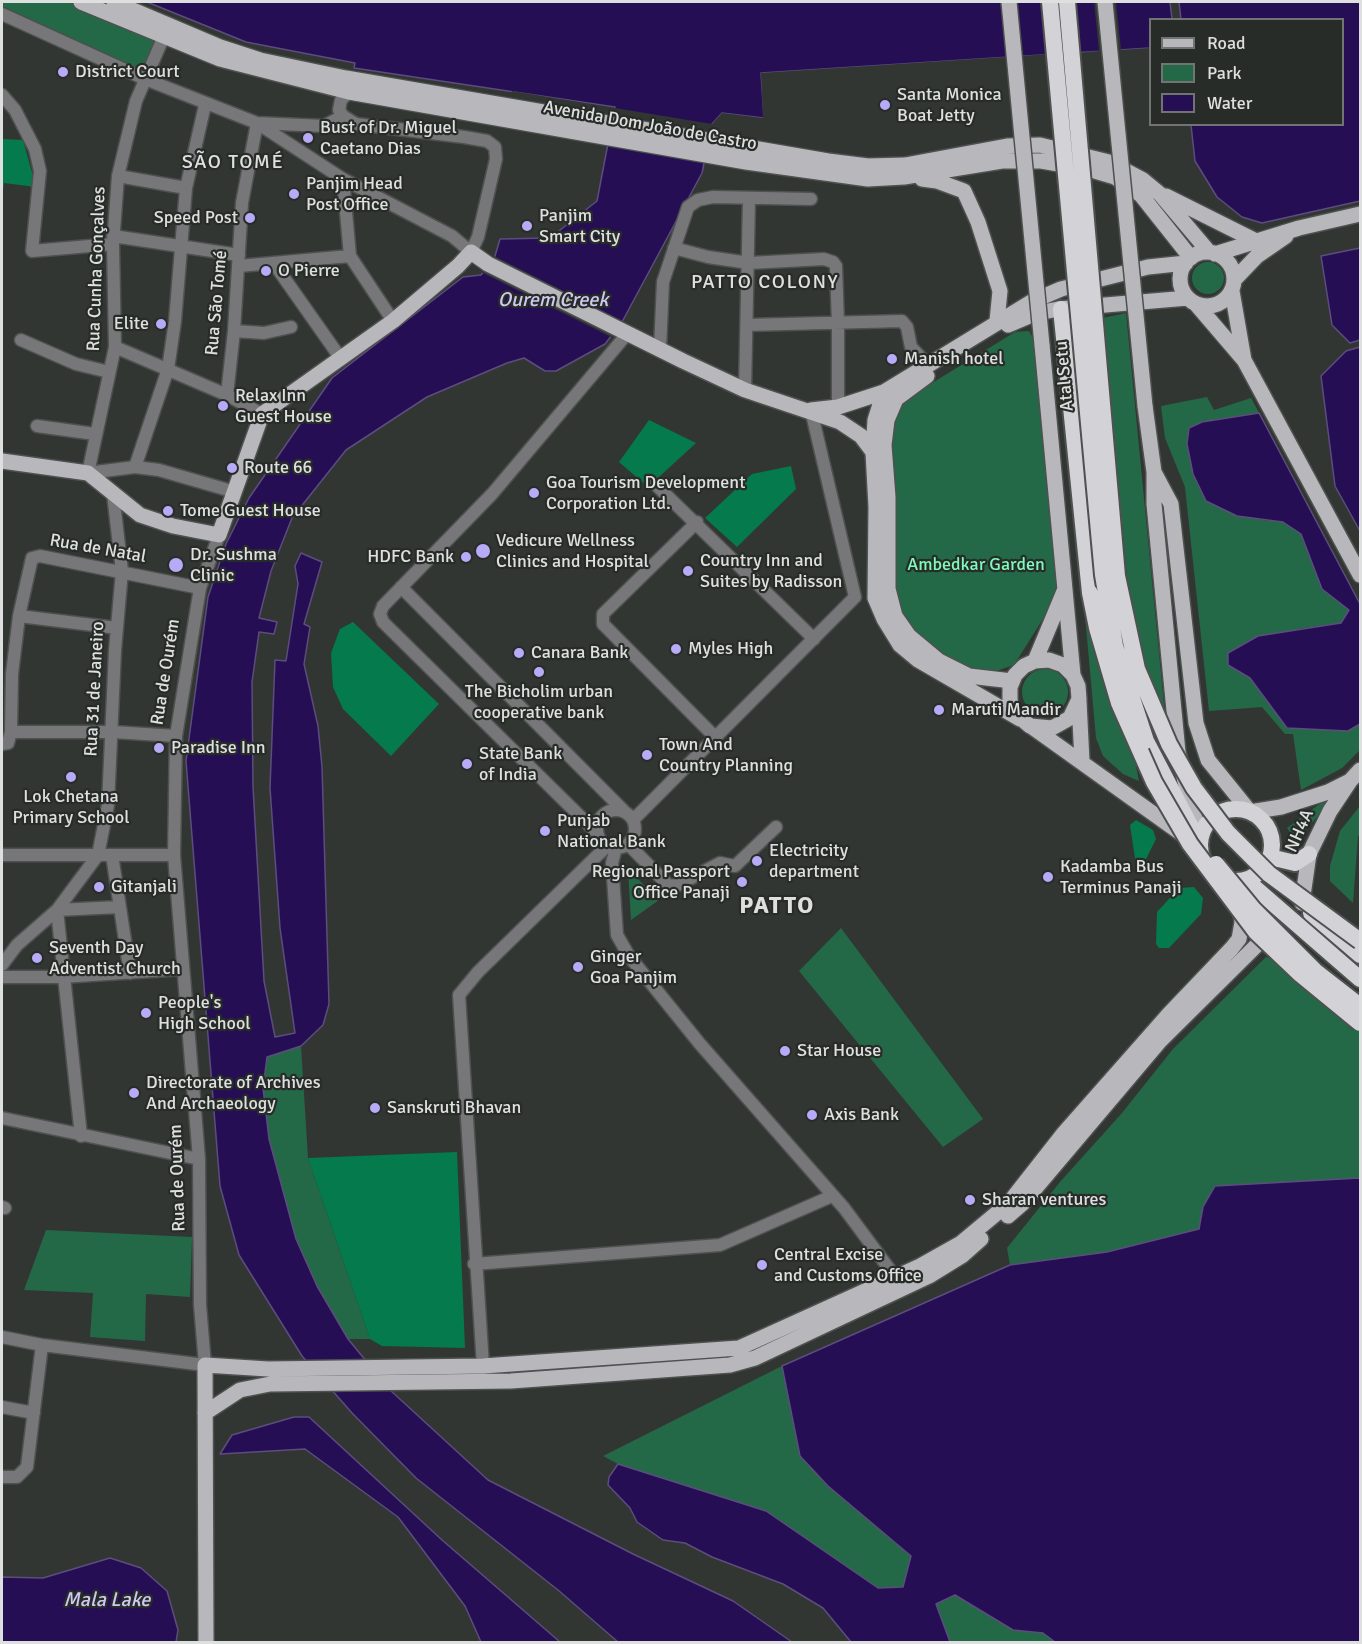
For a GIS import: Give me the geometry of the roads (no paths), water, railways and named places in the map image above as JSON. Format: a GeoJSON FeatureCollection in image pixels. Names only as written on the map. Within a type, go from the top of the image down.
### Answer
{"type":"FeatureCollection","features":[{"type":"Feature","properties":{"kind":"highway","name":"Atal Setu"},"geometry":{"type":"LineString","coordinates":[[1050,2],[1103,575],[1115,646],[1146,741],[1193,831],[1218,867],[1254,910],[1316,971],[1360,1006]]}},
{"type":"Feature","properties":{"kind":"highway","name":"Atal Setu"},"geometry":{"type":"LineString","coordinates":[[1067,2],[1117,576],[1137,669],[1174,753],[1194,788],[1228,833],[1269,874],[1360,941]]}},
{"type":"Feature","properties":{"kind":"highway"},"geometry":{"type":"LineString","coordinates":[[1052,305],[1090,593],[1096,628],[1119,703],[1154,782],[1190,844],[1256,932],[1299,973],[1360,1023]]}},
{"type":"Feature","properties":{"kind":"highway"},"geometry":{"type":"LineString","coordinates":[[1230,810],[1250,812],[1259,818],[1271,836],[1269,860],[1259,873],[1246,880],[1228,880],[1212,872],[1206,865],[1201,842],[1212,819],[1220,813],[1230,810]]}},
{"type":"Feature","properties":{"kind":"highway"},"geometry":{"type":"LineString","coordinates":[[1269,860],[1295,863],[1309,854]]}},
{"type":"Feature","properties":{"kind":"highway"},"geometry":{"type":"LineString","coordinates":[[1269,860],[1302,903],[1360,956]]}},
{"type":"Feature","properties":{"kind":"highway"},"geometry":{"type":"LineString","coordinates":[[1246,880],[1360,979]]}},
{"type":"Feature","properties":{"kind":"main road","name":"Avenida Dom João de Castro"},"geometry":{"type":"LineString","coordinates":[[81,2],[220,59],[349,92],[508,114],[748,155],[859,178],[904,177],[1002,161],[1041,161],[1088,169],[1115,177],[1141,195],[1188,260]]}},
{"type":"Feature","properties":{"kind":"main road","name":"Avenida Dom João de Castro"},"geometry":{"type":"LineString","coordinates":[[114,2],[220,47],[260,60],[508,114]]}},
{"type":"Feature","properties":{"kind":"main road"},"geometry":{"type":"LineString","coordinates":[[1010,2],[1073,675],[1078,686],[1082,761]]}},
{"type":"Feature","properties":{"kind":"main road"},"geometry":{"type":"LineString","coordinates":[[1105,2],[1145,406],[1154,472],[1154,504],[1178,752],[1201,842]]}},
{"type":"Feature","properties":{"kind":"main road","name":"Avenida Dom João de Castro"},"geometry":{"type":"LineString","coordinates":[[748,155],[858,165],[896,166],[1006,146],[1040,145],[1109,162],[1143,180],[1160,194],[1212,253]]}},
{"type":"Feature","properties":{"kind":"main road"},"geometry":{"type":"LineString","coordinates":[[904,177],[938,181],[963,192],[978,222],[1000,291],[997,321]]}},
{"type":"Feature","properties":{"kind":"main road"},"geometry":{"type":"LineString","coordinates":[[1160,194],[1256,241]]}},
{"type":"Feature","properties":{"kind":"main road"},"geometry":{"type":"LineString","coordinates":[[1012,681],[969,676],[939,661],[909,636],[895,616],[888,589],[888,497],[884,445],[887,420],[896,399],[937,369],[1011,323],[1052,305],[1148,267],[1188,260],[1299,228],[1360,214]]}},
{"type":"Feature","properties":{"kind":"main road"},"geometry":{"type":"LineString","coordinates":[[811,410],[838,407],[884,392],[997,321],[1052,305],[1192,301],[1217,305],[1257,256],[1299,228]]}},
{"type":"Feature","properties":{"kind":"main road"},"geometry":{"type":"LineString","coordinates":[[262,414],[339,356],[393,321],[458,266],[471,252],[488,264],[746,390],[811,410],[851,428],[873,452]]}},
{"type":"Feature","properties":{"kind":"main road"},"geometry":{"type":"LineString","coordinates":[[1212,253],[1231,267],[1244,360]]}},
{"type":"Feature","properties":{"kind":"main road"},"geometry":{"type":"LineString","coordinates":[[1188,260],[1180,277],[1181,285],[1192,301],[1244,360],[1360,575]]}},
{"type":"Feature","properties":{"kind":"main road"},"geometry":{"type":"LineString","coordinates":[[884,392],[875,420],[873,452],[876,507],[875,598],[884,619],[900,645],[945,677],[1025,723],[1201,842]]}},
{"type":"Feature","properties":{"kind":"main road","name":"Rua de Ourém"},"geometry":{"type":"LineString","coordinates":[[219,535],[262,414]]}},
{"type":"Feature","properties":{"kind":"main road"},"geometry":{"type":"LineString","coordinates":[[2,461],[88,473],[140,515],[173,526],[219,535]]}},
{"type":"Feature","properties":{"kind":"main road"},"geometry":{"type":"LineString","coordinates":[[1154,472],[1171,504],[1196,723],[1208,760],[1250,812],[1309,799],[1355,776]]}},
{"type":"Feature","properties":{"kind":"main road"},"geometry":{"type":"LineString","coordinates":[[1035,661],[1066,587]]}},
{"type":"Feature","properties":{"kind":"main road"},"geometry":{"type":"LineString","coordinates":[[1073,675],[1056,662],[1035,661],[1024,666],[1012,681],[1010,701],[1025,723],[1044,729],[1059,726],[1070,718],[1079,699]]}},
{"type":"Feature","properties":{"kind":"main road","name":"NH4A"},"geometry":{"type":"LineString","coordinates":[[1302,903],[1309,854],[1330,811],[1355,776]]}},
{"type":"Feature","properties":{"kind":"main road"},"geometry":{"type":"LineString","coordinates":[[900,1283],[961,1243],[1009,1203],[1064,1133],[1131,1056],[1232,948],[1239,939],[1242,922],[1240,902],[1228,880]]}},
{"type":"Feature","properties":{"kind":"main road"},"geometry":{"type":"LineString","coordinates":[[205,1365],[269,1376],[434,1383],[531,1370],[730,1365],[754,1358],[900,1283],[963,1255],[1023,1203],[1160,1041],[1286,914]]}},
{"type":"Feature","properties":{"kind":"main road","name":"Rua de Ourém"},"geometry":{"type":"LineString","coordinates":[[205,1365],[206,1642]]}},
{"type":"Feature","properties":{"kind":"main road"},"geometry":{"type":"LineString","coordinates":[[205,1413],[240,1390],[269,1376],[432,1367],[483,1366],[531,1370]]}},
{"type":"Feature","properties":{"kind":"street"},"geometry":{"type":"LineString","coordinates":[[2,14],[205,105],[257,123],[343,179],[452,236],[471,252],[481,226],[495,159],[495,147],[487,141],[476,139],[356,124],[343,116],[339,110],[341,100],[349,92]]}},
{"type":"Feature","properties":{"kind":"street","name":"Rua Cunha Gonçalves"},"geometry":{"type":"LineString","coordinates":[[88,473],[115,347],[113,240],[118,176],[128,127],[145,79],[164,36]]}},
{"type":"Feature","properties":{"kind":"street"},"geometry":{"type":"LineString","coordinates":[[2,95],[15,110],[34,148],[40,171],[32,250],[113,240],[181,247],[239,261],[275,265],[350,256]]}},
{"type":"Feature","properties":{"kind":"street"},"geometry":{"type":"LineString","coordinates":[[135,467],[168,369],[175,321],[186,188],[205,105]]}},
{"type":"Feature","properties":{"kind":"street"},"geometry":{"type":"LineString","coordinates":[[257,123],[324,126],[343,116]]}},
{"type":"Feature","properties":{"kind":"street","name":"Rua São Tomé"},"geometry":{"type":"LineString","coordinates":[[227,395],[234,331],[243,197],[257,123]]}},
{"type":"Feature","properties":{"kind":"street"},"geometry":{"type":"LineString","coordinates":[[118,176],[186,188]]}},
{"type":"Feature","properties":{"kind":"street"},"geometry":{"type":"LineString","coordinates":[[343,179],[350,256],[393,321]]}},
{"type":"Feature","properties":{"kind":"street"},"geometry":{"type":"LineString","coordinates":[[660,349],[663,282],[688,207],[698,200],[712,197],[811,199]]}},
{"type":"Feature","properties":{"kind":"street"},"geometry":{"type":"LineString","coordinates":[[746,390],[749,199]]}},
{"type":"Feature","properties":{"kind":"street"},"geometry":{"type":"LineString","coordinates":[[674,248],[708,258],[749,263],[824,259],[833,262],[836,266],[838,407]]}},
{"type":"Feature","properties":{"kind":"street"},"geometry":{"type":"LineString","coordinates":[[275,265],[339,356]]}},
{"type":"Feature","properties":{"kind":"street"},"geometry":{"type":"LineString","coordinates":[[747,325],[902,321],[907,327],[911,347],[928,365]]}},
{"type":"Feature","properties":{"kind":"street"},"geometry":{"type":"LineString","coordinates":[[234,331],[264,333],[291,327]]}},
{"type":"Feature","properties":{"kind":"street"},"geometry":{"type":"LineString","coordinates":[[624,332],[492,494],[383,606],[380,614],[383,622],[596,832],[600,841],[617,846],[669,886],[678,885],[720,863],[735,866],[776,827]]}},
{"type":"Feature","properties":{"kind":"street"},"geometry":{"type":"LineString","coordinates":[[21,340],[76,364],[109,372]]}},
{"type":"Feature","properties":{"kind":"street"},"geometry":{"type":"LineString","coordinates":[[115,347],[227,395],[262,414]]}},
{"type":"Feature","properties":{"kind":"street"},"geometry":{"type":"LineString","coordinates":[[811,410],[855,597]]}},
{"type":"Feature","properties":{"kind":"street"},"geometry":{"type":"LineString","coordinates":[[37,426],[95,434]]}},
{"type":"Feature","properties":{"kind":"street"},"geometry":{"type":"LineString","coordinates":[[88,473],[135,467],[159,470],[235,492]]}},
{"type":"Feature","properties":{"kind":"street"},"geometry":{"type":"LineString","coordinates":[[654,483],[697,522],[814,639]]}},
{"type":"Feature","properties":{"kind":"street","name":"Rua 31 de Janeiro"},"geometry":{"type":"LineString","coordinates":[[2,965],[17,945],[57,910],[98,855],[108,805],[122,571],[113,494]]}},
{"type":"Feature","properties":{"kind":"street"},"geometry":{"type":"LineString","coordinates":[[697,522],[603,614],[603,624],[715,737]]}},
{"type":"Feature","properties":{"kind":"street","name":"Rua de Ourém"},"geometry":{"type":"LineString","coordinates":[[205,1365],[200,1305],[198,1159],[174,855],[176,736],[200,588],[219,535]]}},
{"type":"Feature","properties":{"kind":"street","name":"Rua de Natal"},"geometry":{"type":"LineString","coordinates":[[7,740],[19,616],[32,558],[40,556],[200,588]]}},
{"type":"Feature","properties":{"kind":"street"},"geometry":{"type":"LineString","coordinates":[[401,588],[628,815],[635,832],[478,972],[459,995],[474,1264],[483,1366]]}},
{"type":"Feature","properties":{"kind":"street"},"geometry":{"type":"LineString","coordinates":[[628,815],[715,737],[855,597]]}},
{"type":"Feature","properties":{"kind":"street"},"geometry":{"type":"LineString","coordinates":[[855,597],[862,600],[875,598]]}},
{"type":"Feature","properties":{"kind":"street"},"geometry":{"type":"LineString","coordinates":[[19,616],[117,627]]}},
{"type":"Feature","properties":{"kind":"street"},"geometry":{"type":"LineString","coordinates":[[7,740],[114,732],[176,736]]}},
{"type":"Feature","properties":{"kind":"street"},"geometry":{"type":"LineString","coordinates":[[596,832],[596,825],[604,813],[617,810],[628,815]]}},
{"type":"Feature","properties":{"kind":"street"},"geometry":{"type":"LineString","coordinates":[[617,846],[612,863],[617,935],[629,956],[700,1044],[832,1196],[900,1283]]}},
{"type":"Feature","properties":{"kind":"street"},"geometry":{"type":"LineString","coordinates":[[2,855],[174,855]]}},
{"type":"Feature","properties":{"kind":"street"},"geometry":{"type":"LineString","coordinates":[[112,855],[118,908],[130,973]]}},
{"type":"Feature","properties":{"kind":"street"},"geometry":{"type":"LineString","coordinates":[[81,1136],[62,977],[57,910],[118,908]]}},
{"type":"Feature","properties":{"kind":"street"},"geometry":{"type":"LineString","coordinates":[[2,977],[62,977],[183,969]]}},
{"type":"Feature","properties":{"kind":"street"},"geometry":{"type":"LineString","coordinates":[[2,1118],[198,1159]]}},
{"type":"Feature","properties":{"kind":"street"},"geometry":{"type":"LineString","coordinates":[[474,1264],[720,1245],[832,1196]]}},
{"type":"Feature","properties":{"kind":"street"},"geometry":{"type":"LineString","coordinates":[[2,1337],[42,1345],[205,1365]]}},
{"type":"Feature","properties":{"kind":"street"},"geometry":{"type":"LineString","coordinates":[[2,1477],[17,1477],[27,1467],[42,1345]]}},
{"type":"Feature","properties":{"kind":"street"},"geometry":{"type":"LineString","coordinates":[[2,1407],[34,1413]]}},
{"type":"Feature","properties":{"kind":"water","name":"Ourem Creek"},"geometry":{"type":"Polygon","coordinates":[[[147,2],[1170,2],[1172,18],[1149,18],[1149,48],[761,73],[764,118],[722,113],[712,124],[702,173],[622,322],[605,344],[556,371],[545,371],[524,358],[507,363],[427,397],[346,450],[292,518],[271,571],[259,618],[277,622],[274,634],[259,632],[252,682],[253,787],[264,981],[275,1037],[295,1033],[280,928],[270,788],[275,660],[286,661],[298,584],[295,566],[301,553],[322,562],[304,624],[310,627],[304,664],[318,726],[322,767],[329,1004],[323,1025],[301,1046],[267,1057],[263,1088],[269,1139],[296,1239],[317,1286],[348,1339],[390,1390],[488,1480],[633,1554],[733,1601],[792,1642],[618,1642],[558,1590],[416,1478],[352,1413],[302,1356],[239,1255],[220,1186],[186,761],[208,597],[226,544],[249,498],[332,378],[463,277],[481,275],[495,256],[500,239],[550,238],[597,201],[615,107],[354,68],[355,63],[246,42],[147,2]]]}},
{"type":"Feature","properties":{"kind":"water"},"geometry":{"type":"Polygon","coordinates":[[[1179,2],[1360,2],[1360,201],[1262,223],[1242,217],[1217,197],[1195,161],[1191,126],[1344,126],[1344,18],[1181,18],[1179,2]]]}},
{"type":"Feature","properties":{"kind":"water"},"geometry":{"type":"Polygon","coordinates":[[[1360,248],[1360,340],[1350,343],[1332,325],[1321,256],[1360,248]]]}},
{"type":"Feature","properties":{"kind":"water"},"geometry":{"type":"Polygon","coordinates":[[[1360,347],[1360,531],[1335,486],[1321,376],[1346,351],[1360,347]]]}},
{"type":"Feature","properties":{"kind":"water"},"geometry":{"type":"Polygon","coordinates":[[[1259,413],[1360,604],[1360,724],[1348,731],[1287,728],[1250,678],[1228,665],[1228,653],[1258,636],[1341,623],[1349,610],[1322,589],[1301,534],[1283,522],[1237,516],[1206,501],[1193,474],[1187,444],[1189,428],[1202,422],[1259,413]]]}},
{"type":"Feature","properties":{"kind":"water"},"geometry":{"type":"Polygon","coordinates":[[[1360,1178],[1360,1642],[1055,1642],[1043,1633],[1013,1630],[955,1595],[936,1604],[950,1642],[851,1642],[823,1608],[783,1584],[712,1557],[685,1543],[663,1540],[637,1522],[630,1508],[608,1485],[609,1477],[618,1464],[766,1511],[878,1588],[903,1587],[911,1556],[828,1486],[800,1456],[782,1366],[1010,1265],[1107,1252],[1199,1229],[1203,1207],[1215,1186],[1360,1178]]]}},
{"type":"Feature","properties":{"kind":"water"},"geometry":{"type":"Polygon","coordinates":[[[294,1417],[309,1417],[442,1540],[560,1642],[481,1642],[465,1606],[398,1517],[305,1449],[220,1454],[232,1435],[294,1417]]]}},
{"type":"Feature","properties":{"kind":"water","name":"Mala Lake"},"geometry":{"type":"Polygon","coordinates":[[[110,1558],[141,1568],[167,1591],[178,1630],[176,1642],[2,1642],[2,1577],[43,1578],[110,1558]]]}},
{"type":"Feature","properties":{"kind":"place","name":"District Court"},"geometry":{"type":"Point","coordinates":[63,72]}},
{"type":"Feature","properties":{"kind":"place","name":"Santa Monica Boat Jetty"},"geometry":{"type":"Point","coordinates":[885,105]}},
{"type":"Feature","properties":{"kind":"place","name":"Bust of Dr. Miguel Caetano Dias"},"geometry":{"type":"Point","coordinates":[308,138]}},
{"type":"Feature","properties":{"kind":"place","name":"Panjim Head Post Office"},"geometry":{"type":"Point","coordinates":[294,194]}},
{"type":"Feature","properties":{"kind":"place","name":"Speed Post"},"geometry":{"type":"Point","coordinates":[250,218]}},
{"type":"Feature","properties":{"kind":"place","name":"Panjim Smart City"},"geometry":{"type":"Point","coordinates":[527,226]}},
{"type":"Feature","properties":{"kind":"place","name":"O Pierre"},"geometry":{"type":"Point","coordinates":[266,271]}},
{"type":"Feature","properties":{"kind":"place","name":"Elite"},"geometry":{"type":"Point","coordinates":[161,324]}},
{"type":"Feature","properties":{"kind":"place","name":"Manish hotel"},"geometry":{"type":"Point","coordinates":[892,359]}},
{"type":"Feature","properties":{"kind":"place","name":"Relax Inn Guest House"},"geometry":{"type":"Point","coordinates":[223,406]}},
{"type":"Feature","properties":{"kind":"place","name":"Route 66"},"geometry":{"type":"Point","coordinates":[232,468]}},
{"type":"Feature","properties":{"kind":"place","name":"Goa Tourism Development Corporation Ltd."},"geometry":{"type":"Point","coordinates":[534,493]}},
{"type":"Feature","properties":{"kind":"place","name":"Tome Guest House"},"geometry":{"type":"Point","coordinates":[168,511]}},
{"type":"Feature","properties":{"kind":"place","name":"Vedicure Wellness Clinics and Hospital"},"geometry":{"type":"Point","coordinates":[483,551]}},
{"type":"Feature","properties":{"kind":"place","name":"HDFC Bank"},"geometry":{"type":"Point","coordinates":[466,557]}},
{"type":"Feature","properties":{"kind":"place","name":"Dr. Sushma Clinic"},"geometry":{"type":"Point","coordinates":[176,565]}},
{"type":"Feature","properties":{"kind":"place","name":"Country Inn and Suites by Radisson"},"geometry":{"type":"Point","coordinates":[688,571]}},
{"type":"Feature","properties":{"kind":"place","name":"Myles High"},"geometry":{"type":"Point","coordinates":[676,649]}},
{"type":"Feature","properties":{"kind":"place","name":"Canara Bank"},"geometry":{"type":"Point","coordinates":[519,653]}},
{"type":"Feature","properties":{"kind":"place","name":"The Bicholim urban cooperative bank"},"geometry":{"type":"Point","coordinates":[539,672]}},
{"type":"Feature","properties":{"kind":"place","name":"Maruti Mandir"},"geometry":{"type":"Point","coordinates":[939,710]}},
{"type":"Feature","properties":{"kind":"place","name":"Paradise Inn"},"geometry":{"type":"Point","coordinates":[159,748]}},
{"type":"Feature","properties":{"kind":"place","name":"Town And Country Planning"},"geometry":{"type":"Point","coordinates":[647,755]}},
{"type":"Feature","properties":{"kind":"place","name":"State Bank of India"},"geometry":{"type":"Point","coordinates":[467,764]}},
{"type":"Feature","properties":{"kind":"place","name":"Lok Chetana Primary School"},"geometry":{"type":"Point","coordinates":[71,777]}},
{"type":"Feature","properties":{"kind":"place","name":"Punjab National Bank"},"geometry":{"type":"Point","coordinates":[545,831]}},
{"type":"Feature","properties":{"kind":"place","name":"Electricity department"},"geometry":{"type":"Point","coordinates":[757,861]}},
{"type":"Feature","properties":{"kind":"place","name":"Kadamba Bus Terminus Panaji"},"geometry":{"type":"Point","coordinates":[1048,877]}},
{"type":"Feature","properties":{"kind":"place","name":"Regional Passport Office Panaji"},"geometry":{"type":"Point","coordinates":[742,882]}},
{"type":"Feature","properties":{"kind":"place","name":"Gitanjali"},"geometry":{"type":"Point","coordinates":[99,887]}},
{"type":"Feature","properties":{"kind":"place","name":"Seventh Day Adventist Church"},"geometry":{"type":"Point","coordinates":[37,958]}},
{"type":"Feature","properties":{"kind":"place","name":"Ginger Goa Panjim"},"geometry":{"type":"Point","coordinates":[578,967]}},
{"type":"Feature","properties":{"kind":"place","name":"People's High School"},"geometry":{"type":"Point","coordinates":[146,1013]}},
{"type":"Feature","properties":{"kind":"place","name":"Star House"},"geometry":{"type":"Point","coordinates":[785,1051]}},
{"type":"Feature","properties":{"kind":"place","name":"Directorate of Archives And Archaeology"},"geometry":{"type":"Point","coordinates":[134,1093]}},
{"type":"Feature","properties":{"kind":"place","name":"Sanskruti Bhavan"},"geometry":{"type":"Point","coordinates":[375,1108]}},
{"type":"Feature","properties":{"kind":"place","name":"Axis Bank"},"geometry":{"type":"Point","coordinates":[812,1115]}},
{"type":"Feature","properties":{"kind":"place","name":"Sharan ventures"},"geometry":{"type":"Point","coordinates":[970,1200]}},
{"type":"Feature","properties":{"kind":"place","name":"Central Excise and Customs Office"},"geometry":{"type":"Point","coordinates":[762,1265]}},
{"type":"Feature","properties":{"kind":"district","name":"SÃO TOMÉ"},"geometry":{"type":"Point","coordinates":[233,163]}},
{"type":"Feature","properties":{"kind":"district","name":"PATTO COLONY"},"geometry":{"type":"Point","coordinates":[765,283]}},
{"type":"Feature","properties":{"kind":"district","name":"PATTO"},"geometry":{"type":"Point","coordinates":[777,907]}},
{"type":"Feature","properties":{"kind":"park label","name":"Ambedkar Garden"},"geometry":{"type":"Point","coordinates":[976,565]}}]}
